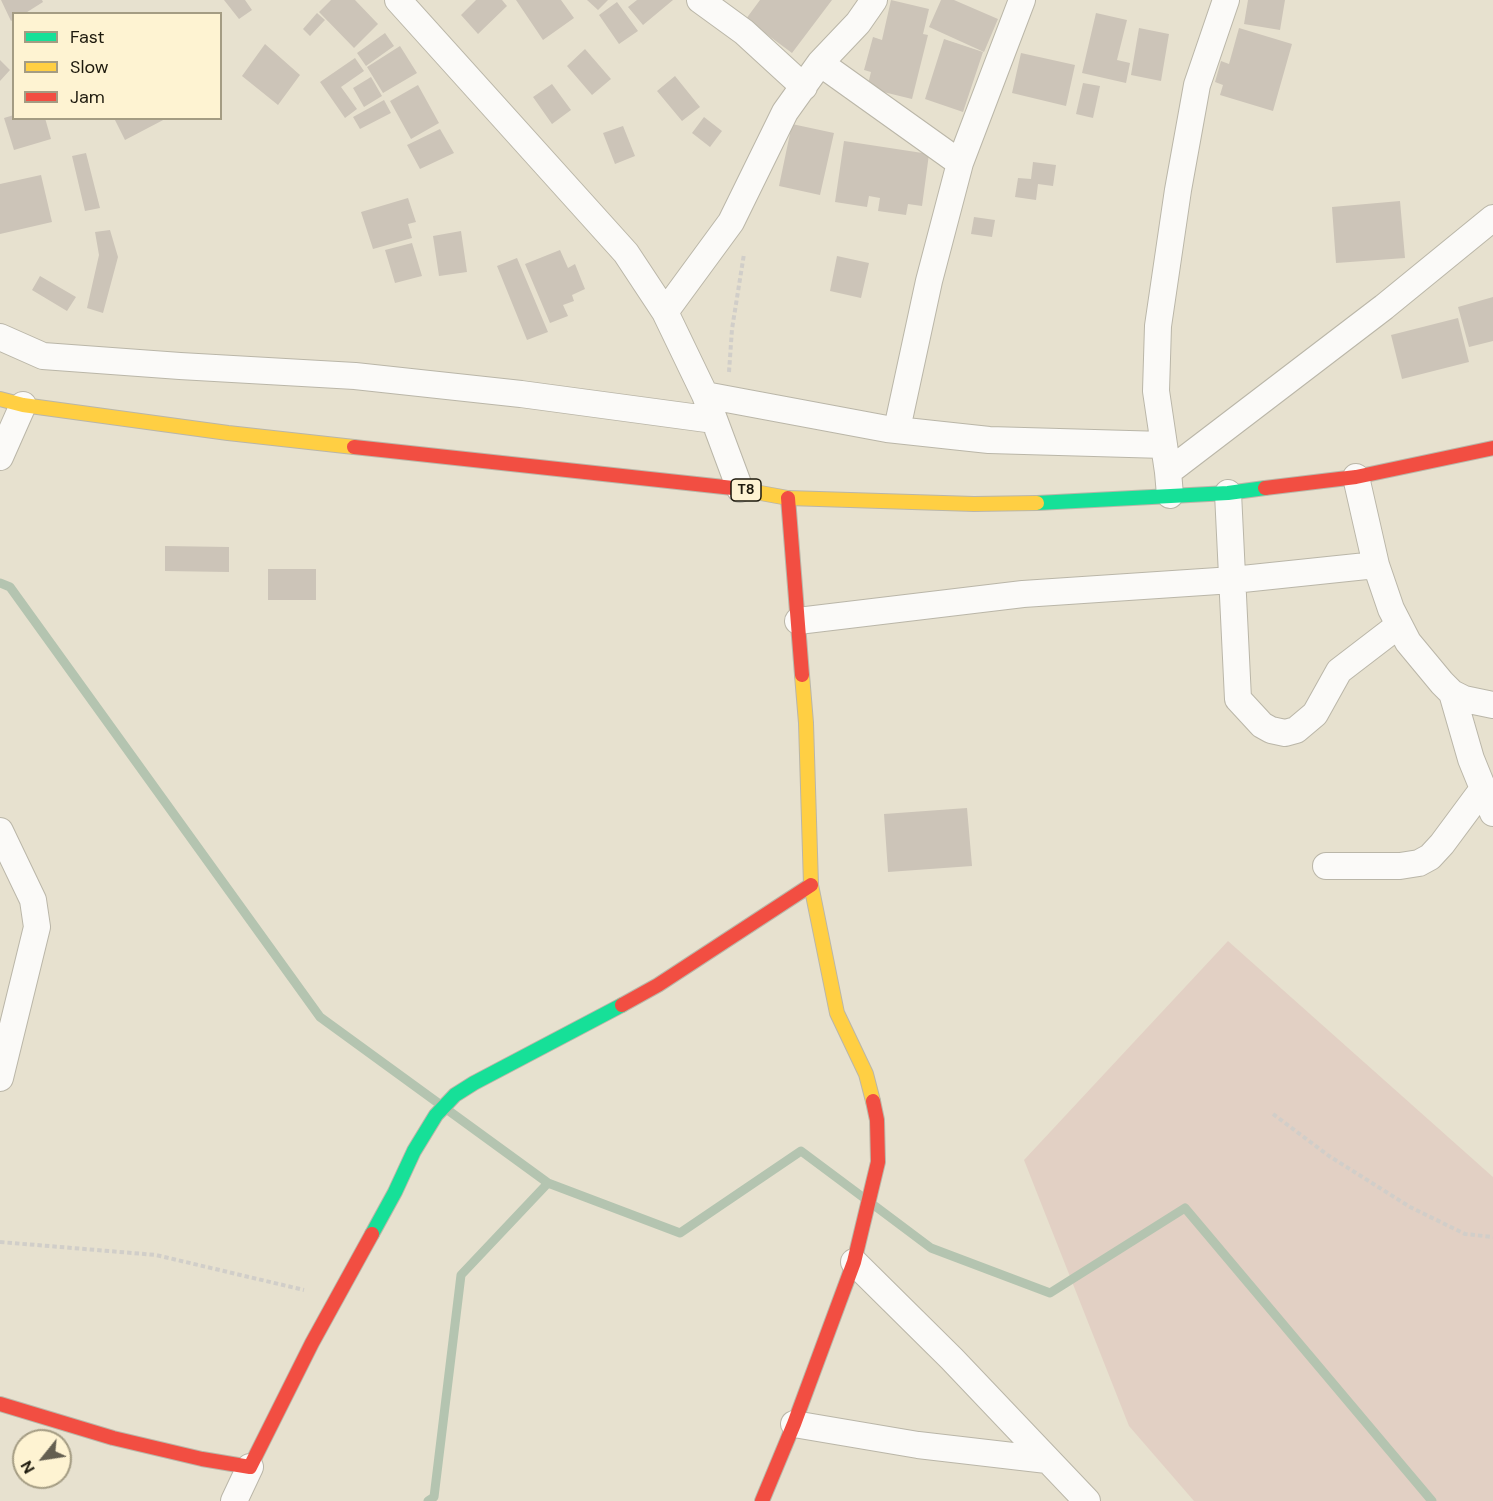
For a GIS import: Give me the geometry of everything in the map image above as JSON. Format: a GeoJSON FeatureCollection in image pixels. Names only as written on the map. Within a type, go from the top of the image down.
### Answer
{"type":"FeatureCollection","features":[{"type":"Feature","properties":{"kind":"main road","name":"T8"},"geometry":{"type":"LineString","coordinates":[[11,402],[347,447],[740,489],[788,498],[1006,504],[1070,503],[1169,484],[1228,493],[1356,477],[1493,448]]}},
{"type":"Feature","properties":{"kind":"main road"},"geometry":{"type":"LineString","coordinates":[[762,1501],[794,1424],[854,1262],[878,1162],[877,1119],[866,1074],[837,1013],[811,885],[807,723],[788,498]]}},
{"type":"Feature","properties":{"kind":"main road"},"geometry":{"type":"LineString","coordinates":[[0,1404],[113,1438],[202,1459],[250,1467],[337,1297],[395,1192],[414,1151],[436,1115],[454,1095],[658,985],[811,885]]}},
{"type":"Feature","properties":{"kind":"street"},"geometry":{"type":"LineString","coordinates":[[700,0],[744,32],[804,87]]}},
{"type":"Feature","properties":{"kind":"street"},"geometry":{"type":"LineString","coordinates":[[665,312],[731,222],[785,112],[820,63],[858,23],[874,0]]}},
{"type":"Feature","properties":{"kind":"street"},"geometry":{"type":"LineString","coordinates":[[897,429],[929,281],[960,163],[1022,0]]}},
{"type":"Feature","properties":{"kind":"street"},"geometry":{"type":"LineString","coordinates":[[1169,484],[1156,392],[1158,326],[1178,190],[1197,85],[1226,0]]}},
{"type":"Feature","properties":{"kind":"street"},"geometry":{"type":"LineString","coordinates":[[404,2],[626,252],[665,312],[715,405],[740,489]]}},
{"type":"Feature","properties":{"kind":"street"},"geometry":{"type":"LineString","coordinates":[[820,63],[960,163]]}},
{"type":"Feature","properties":{"kind":"street"},"geometry":{"type":"LineString","coordinates":[[1169,484],[1493,218]]}},
{"type":"Feature","properties":{"kind":"street"},"geometry":{"type":"LineString","coordinates":[[0,337],[43,356],[355,376],[521,394],[715,405],[808,415],[989,440],[1164,445]]}},
{"type":"Feature","properties":{"kind":"street"},"geometry":{"type":"LineString","coordinates":[[0,457],[11,402]]}},
{"type":"Feature","properties":{"kind":"street"},"geometry":{"type":"LineString","coordinates":[[1356,477],[1376,565],[1391,609],[1408,642],[1452,693],[1464,699],[1493,705]]}},
{"type":"Feature","properties":{"kind":"street"},"geometry":{"type":"LineString","coordinates":[[1228,493],[1238,699],[1262,725],[1285,733],[1296,730],[1315,714],[1339,671],[1399,625]]}},
{"type":"Feature","properties":{"kind":"street"},"geometry":{"type":"LineString","coordinates":[[798,621],[1023,594],[1233,580],[1376,565]]}},
{"type":"Feature","properties":{"kind":"street"},"geometry":{"type":"LineString","coordinates":[[1452,693],[1471,759],[1493,813]]}},
{"type":"Feature","properties":{"kind":"street"},"geometry":{"type":"LineString","coordinates":[[1326,866],[1400,866],[1430,857],[1482,790]]}},
{"type":"Feature","properties":{"kind":"street"},"geometry":{"type":"LineString","coordinates":[[0,831],[33,900],[37,927],[0,1078]]}},
{"type":"Feature","properties":{"kind":"street"},"geometry":{"type":"LineString","coordinates":[[854,1262],[952,1359],[1088,1501]]}},
{"type":"Feature","properties":{"kind":"street"},"geometry":{"type":"LineString","coordinates":[[794,1424],[918,1445],[1047,1460]]}},
{"type":"Feature","properties":{"kind":"street"},"geometry":{"type":"LineString","coordinates":[[234,1501],[250,1467]]}},
{"type":"Feature","properties":{"kind":"path"},"geometry":{"type":"LineString","coordinates":[[715,405],[732,329],[745,248]]}},
{"type":"Feature","properties":{"kind":"path"},"geometry":{"type":"LineString","coordinates":[[1273,1114],[1329,1156],[1410,1207],[1466,1234],[1493,1236]]}},
{"type":"Feature","properties":{"kind":"path"},"geometry":{"type":"LineString","coordinates":[[0,1242],[156,1255],[337,1297]]}},
{"type":"Feature","properties":{"kind":"shaded area"},"geometry":{"type":"Polygon","coordinates":[[[1228,941],[1493,1177],[1493,1501],[1194,1501],[1129,1426],[1024,1160],[1228,941]]]}},
{"type":"Feature","properties":{"kind":"building"},"geometry":{"type":"Polygon","coordinates":[[[1,0],[42,0],[43,2],[27,12],[12,12],[11,21],[1,0]]]}},
{"type":"Feature","properties":{"kind":"building"},"geometry":{"type":"Polygon","coordinates":[[[224,0],[245,0],[252,10],[239,19],[224,0]]]}},
{"type":"Feature","properties":{"kind":"building"},"geometry":{"type":"Polygon","coordinates":[[[331,0],[355,0],[378,24],[354,48],[319,12],[331,0]]]}},
{"type":"Feature","properties":{"kind":"building"},"geometry":{"type":"Polygon","coordinates":[[[476,0],[502,0],[507,6],[478,34],[461,15],[476,0]]]}},
{"type":"Feature","properties":{"kind":"building"},"geometry":{"type":"Polygon","coordinates":[[[516,0],[561,0],[574,18],[543,40],[516,0]]]}},
{"type":"Feature","properties":{"kind":"building"},"geometry":{"type":"Polygon","coordinates":[[[587,0],[608,0],[598,10],[587,0]]]}},
{"type":"Feature","properties":{"kind":"building"},"geometry":{"type":"Polygon","coordinates":[[[637,0],[673,0],[643,25],[628,7],[637,0]]]}},
{"type":"Feature","properties":{"kind":"building"},"geometry":{"type":"Polygon","coordinates":[[[760,0],[832,0],[792,53],[746,19],[760,0]]]}},
{"type":"Feature","properties":{"kind":"building"},"geometry":{"type":"Polygon","coordinates":[[[891,0],[929,9],[923,34],[928,35],[912,99],[867,88],[871,72],[864,70],[873,37],[882,40],[891,0]]]}},
{"type":"Feature","properties":{"kind":"building"},"geometry":{"type":"Polygon","coordinates":[[[941,0],[954,0],[998,19],[984,52],[929,27],[941,0]]]}},
{"type":"Feature","properties":{"kind":"building"},"geometry":{"type":"Polygon","coordinates":[[[1248,0],[1285,0],[1280,30],[1244,24],[1248,0]]]}},
{"type":"Feature","properties":{"kind":"building"},"geometry":{"type":"Polygon","coordinates":[[[617,2],[638,31],[619,44],[599,15],[617,2]]]}},
{"type":"Feature","properties":{"kind":"building"},"geometry":{"type":"Polygon","coordinates":[[[317,13],[325,20],[310,36],[303,29],[317,13]]]}},
{"type":"Feature","properties":{"kind":"building"},"geometry":{"type":"Polygon","coordinates":[[[1096,13],[1127,20],[1117,60],[1130,63],[1126,83],[1082,73],[1096,13]]]}},
{"type":"Feature","properties":{"kind":"building"},"geometry":{"type":"Polygon","coordinates":[[[1139,28],[1169,34],[1161,81],[1131,75],[1139,28]]]}},
{"type":"Feature","properties":{"kind":"building"},"geometry":{"type":"Polygon","coordinates":[[[1239,28],[1292,44],[1273,111],[1220,95],[1223,85],[1215,82],[1221,61],[1229,64],[1239,28]]]}},
{"type":"Feature","properties":{"kind":"building"},"geometry":{"type":"Polygon","coordinates":[[[385,33],[394,46],[366,66],[357,53],[385,33]]]}},
{"type":"Feature","properties":{"kind":"building"},"geometry":{"type":"Polygon","coordinates":[[[944,39],[983,52],[963,112],[925,99],[944,39]]]}},
{"type":"Feature","properties":{"kind":"building"},"geometry":{"type":"Polygon","coordinates":[[[265,44],[300,75],[278,105],[242,76],[265,44]]]}},
{"type":"Feature","properties":{"kind":"building"},"geometry":{"type":"Polygon","coordinates":[[[400,46],[417,73],[383,93],[367,67],[400,46]]]}},
{"type":"Feature","properties":{"kind":"building"},"geometry":{"type":"Polygon","coordinates":[[[585,49],[611,79],[592,95],[567,66],[585,49]]]}},
{"type":"Feature","properties":{"kind":"building"},"geometry":{"type":"Polygon","coordinates":[[[1021,53],[1075,65],[1066,106],[1012,93],[1021,53]]]}},
{"type":"Feature","properties":{"kind":"building"},"geometry":{"type":"Polygon","coordinates":[[[355,58],[364,71],[341,87],[357,109],[345,118],[320,82],[355,58]]]}},
{"type":"Feature","properties":{"kind":"building"},"geometry":{"type":"Polygon","coordinates":[[[0,60],[10,70],[0,81],[0,60]]]}},
{"type":"Feature","properties":{"kind":"building"},"geometry":{"type":"Polygon","coordinates":[[[675,76],[700,107],[682,121],[657,91],[675,76]]]}},
{"type":"Feature","properties":{"kind":"building"},"geometry":{"type":"Polygon","coordinates":[[[371,77],[382,96],[364,107],[353,88],[371,77]]]}},
{"type":"Feature","properties":{"kind":"building"},"geometry":{"type":"Polygon","coordinates":[[[1083,83],[1100,86],[1093,118],[1076,114],[1083,83]]]}},
{"type":"Feature","properties":{"kind":"building"},"geometry":{"type":"Polygon","coordinates":[[[552,84],[571,110],[552,124],[533,97],[552,84]]]}},
{"type":"Feature","properties":{"kind":"building"},"geometry":{"type":"Polygon","coordinates":[[[418,85],[439,123],[411,139],[390,101],[418,85]]]}},
{"type":"Feature","properties":{"kind":"building"},"geometry":{"type":"Polygon","coordinates":[[[384,100],[391,113],[360,129],[353,117],[384,100]]]}},
{"type":"Feature","properties":{"kind":"building"},"geometry":{"type":"Polygon","coordinates":[[[12,116],[12,120],[46,120],[51,139],[14,150],[4,118],[12,116]]]}},
{"type":"Feature","properties":{"kind":"building"},"geometry":{"type":"Polygon","coordinates":[[[704,117],[722,131],[710,147],[692,133],[704,117]]]}},
{"type":"Feature","properties":{"kind":"building"},"geometry":{"type":"Polygon","coordinates":[[[115,120],[163,120],[125,140],[115,120]]]}},
{"type":"Feature","properties":{"kind":"building"},"geometry":{"type":"Polygon","coordinates":[[[792,124],[834,133],[820,195],[779,186],[792,124]]]}},
{"type":"Feature","properties":{"kind":"building"},"geometry":{"type":"Polygon","coordinates":[[[623,126],[635,156],[615,164],[603,133],[623,126]]]}},
{"type":"Feature","properties":{"kind":"building"},"geometry":{"type":"Polygon","coordinates":[[[440,129],[454,153],[420,169],[407,145],[440,129]]]}},
{"type":"Feature","properties":{"kind":"building"},"geometry":{"type":"Polygon","coordinates":[[[844,141],[929,154],[922,206],[908,204],[906,215],[878,211],[880,198],[869,196],[867,207],[835,202],[844,141]]]}},
{"type":"Feature","properties":{"kind":"building"},"geometry":{"type":"Polygon","coordinates":[[[86,153],[100,208],[85,211],[72,156],[86,153]]]}},
{"type":"Feature","properties":{"kind":"building"},"geometry":{"type":"Polygon","coordinates":[[[1033,162],[1056,165],[1053,186],[1038,184],[1036,200],[1015,197],[1018,178],[1031,179],[1033,162]]]}},
{"type":"Feature","properties":{"kind":"building"},"geometry":{"type":"Polygon","coordinates":[[[41,175],[52,222],[0,234],[0,184],[41,175]]]}},
{"type":"Feature","properties":{"kind":"building"},"geometry":{"type":"Polygon","coordinates":[[[408,198],[416,222],[408,224],[412,238],[373,249],[361,212],[408,198]]]}},
{"type":"Feature","properties":{"kind":"building"},"geometry":{"type":"Polygon","coordinates":[[[1400,201],[1405,258],[1336,263],[1332,207],[1400,201]]]}},
{"type":"Feature","properties":{"kind":"building"},"geometry":{"type":"Polygon","coordinates":[[[974,217],[995,220],[992,237],[971,234],[974,217]]]}},
{"type":"Feature","properties":{"kind":"building"},"geometry":{"type":"Polygon","coordinates":[[[110,230],[118,257],[103,313],[87,308],[99,255],[95,232],[110,230]]]}},
{"type":"Feature","properties":{"kind":"building"},"geometry":{"type":"Polygon","coordinates":[[[461,231],[467,272],[439,276],[433,236],[461,231]]]}},
{"type":"Feature","properties":{"kind":"building"},"geometry":{"type":"Polygon","coordinates":[[[412,243],[422,276],[395,283],[385,250],[412,243]]]}},
{"type":"Feature","properties":{"kind":"building"},"geometry":{"type":"Polygon","coordinates":[[[560,250],[568,268],[575,264],[585,289],[572,295],[574,301],[563,305],[568,316],[550,323],[525,264],[560,250]]]}},
{"type":"Feature","properties":{"kind":"building"},"geometry":{"type":"Polygon","coordinates":[[[837,256],[869,263],[861,298],[830,291],[837,256]]]}},
{"type":"Feature","properties":{"kind":"building"},"geometry":{"type":"Polygon","coordinates":[[[517,258],[548,332],[527,340],[497,266],[517,258]]]}},
{"type":"Feature","properties":{"kind":"building"},"geometry":{"type":"Polygon","coordinates":[[[40,276],[76,297],[67,311],[32,290],[40,276]]]}},
{"type":"Feature","properties":{"kind":"building"},"geometry":{"type":"Polygon","coordinates":[[[1493,297],[1493,341],[1469,347],[1458,307],[1493,297]]]}},
{"type":"Feature","properties":{"kind":"building"},"geometry":{"type":"Polygon","coordinates":[[[1458,318],[1469,362],[1402,379],[1391,335],[1458,318]]]}},
{"type":"Feature","properties":{"kind":"building"},"geometry":{"type":"Polygon","coordinates":[[[165,546],[229,547],[229,572],[165,571],[165,546]]]}},
{"type":"Feature","properties":{"kind":"building"},"geometry":{"type":"Polygon","coordinates":[[[268,569],[316,569],[316,600],[268,600],[268,569]]]}},
{"type":"Feature","properties":{"kind":"building"},"geometry":{"type":"Polygon","coordinates":[[[967,808],[972,866],[888,872],[884,814],[967,808]]]}},
{"type":"Feature","properties":{"kind":"waterway"},"geometry":{"type":"LineString","coordinates":[[0,583],[10,587],[320,1017],[548,1183]]}},
{"type":"Feature","properties":{"kind":"waterway"},"geometry":{"type":"LineString","coordinates":[[428,1501],[434,1497],[461,1275],[548,1183],[680,1233],[801,1151],[864,1198]]}},
{"type":"Feature","properties":{"kind":"waterway"},"geometry":{"type":"LineString","coordinates":[[875,1206],[931,1248],[1050,1293],[1185,1208],[1432,1501]]}},
{"type":"Feature","properties":{"kind":"traffic: fast"},"geometry":{"type":"LineString","coordinates":[[1037,503],[1228,493],[1265,488]]}},
{"type":"Feature","properties":{"kind":"traffic: fast"},"geometry":{"type":"LineString","coordinates":[[372,1234],[414,1151],[436,1115],[455,1095],[622,1005]]}},
{"type":"Feature","properties":{"kind":"traffic: slow"},"geometry":{"type":"LineString","coordinates":[[0,399],[23,405],[228,433],[354,447]]}},
{"type":"Feature","properties":{"kind":"traffic: slow"},"geometry":{"type":"LineString","coordinates":[[733,488],[788,498],[974,504],[1037,503]]}},
{"type":"Feature","properties":{"kind":"traffic: slow"},"geometry":{"type":"LineString","coordinates":[[802,675],[806,723],[811,885],[837,1013],[866,1074],[873,1101]]}},
{"type":"Feature","properties":{"kind":"traffic: jam"},"geometry":{"type":"LineString","coordinates":[[354,447],[733,488]]}},
{"type":"Feature","properties":{"kind":"traffic: jam"},"geometry":{"type":"LineString","coordinates":[[1265,488],[1356,477],[1493,448]]}},
{"type":"Feature","properties":{"kind":"traffic: jam"},"geometry":{"type":"LineString","coordinates":[[788,498],[802,675]]}},
{"type":"Feature","properties":{"kind":"traffic: jam"},"geometry":{"type":"LineString","coordinates":[[622,1005],[658,985],[811,885]]}},
{"type":"Feature","properties":{"kind":"traffic: jam"},"geometry":{"type":"LineString","coordinates":[[762,1501],[794,1424],[854,1262],[878,1162],[877,1120],[873,1101]]}},
{"type":"Feature","properties":{"kind":"traffic: jam"},"geometry":{"type":"LineString","coordinates":[[0,1404],[113,1438],[202,1459],[250,1467],[312,1343],[372,1234]]}}]}
